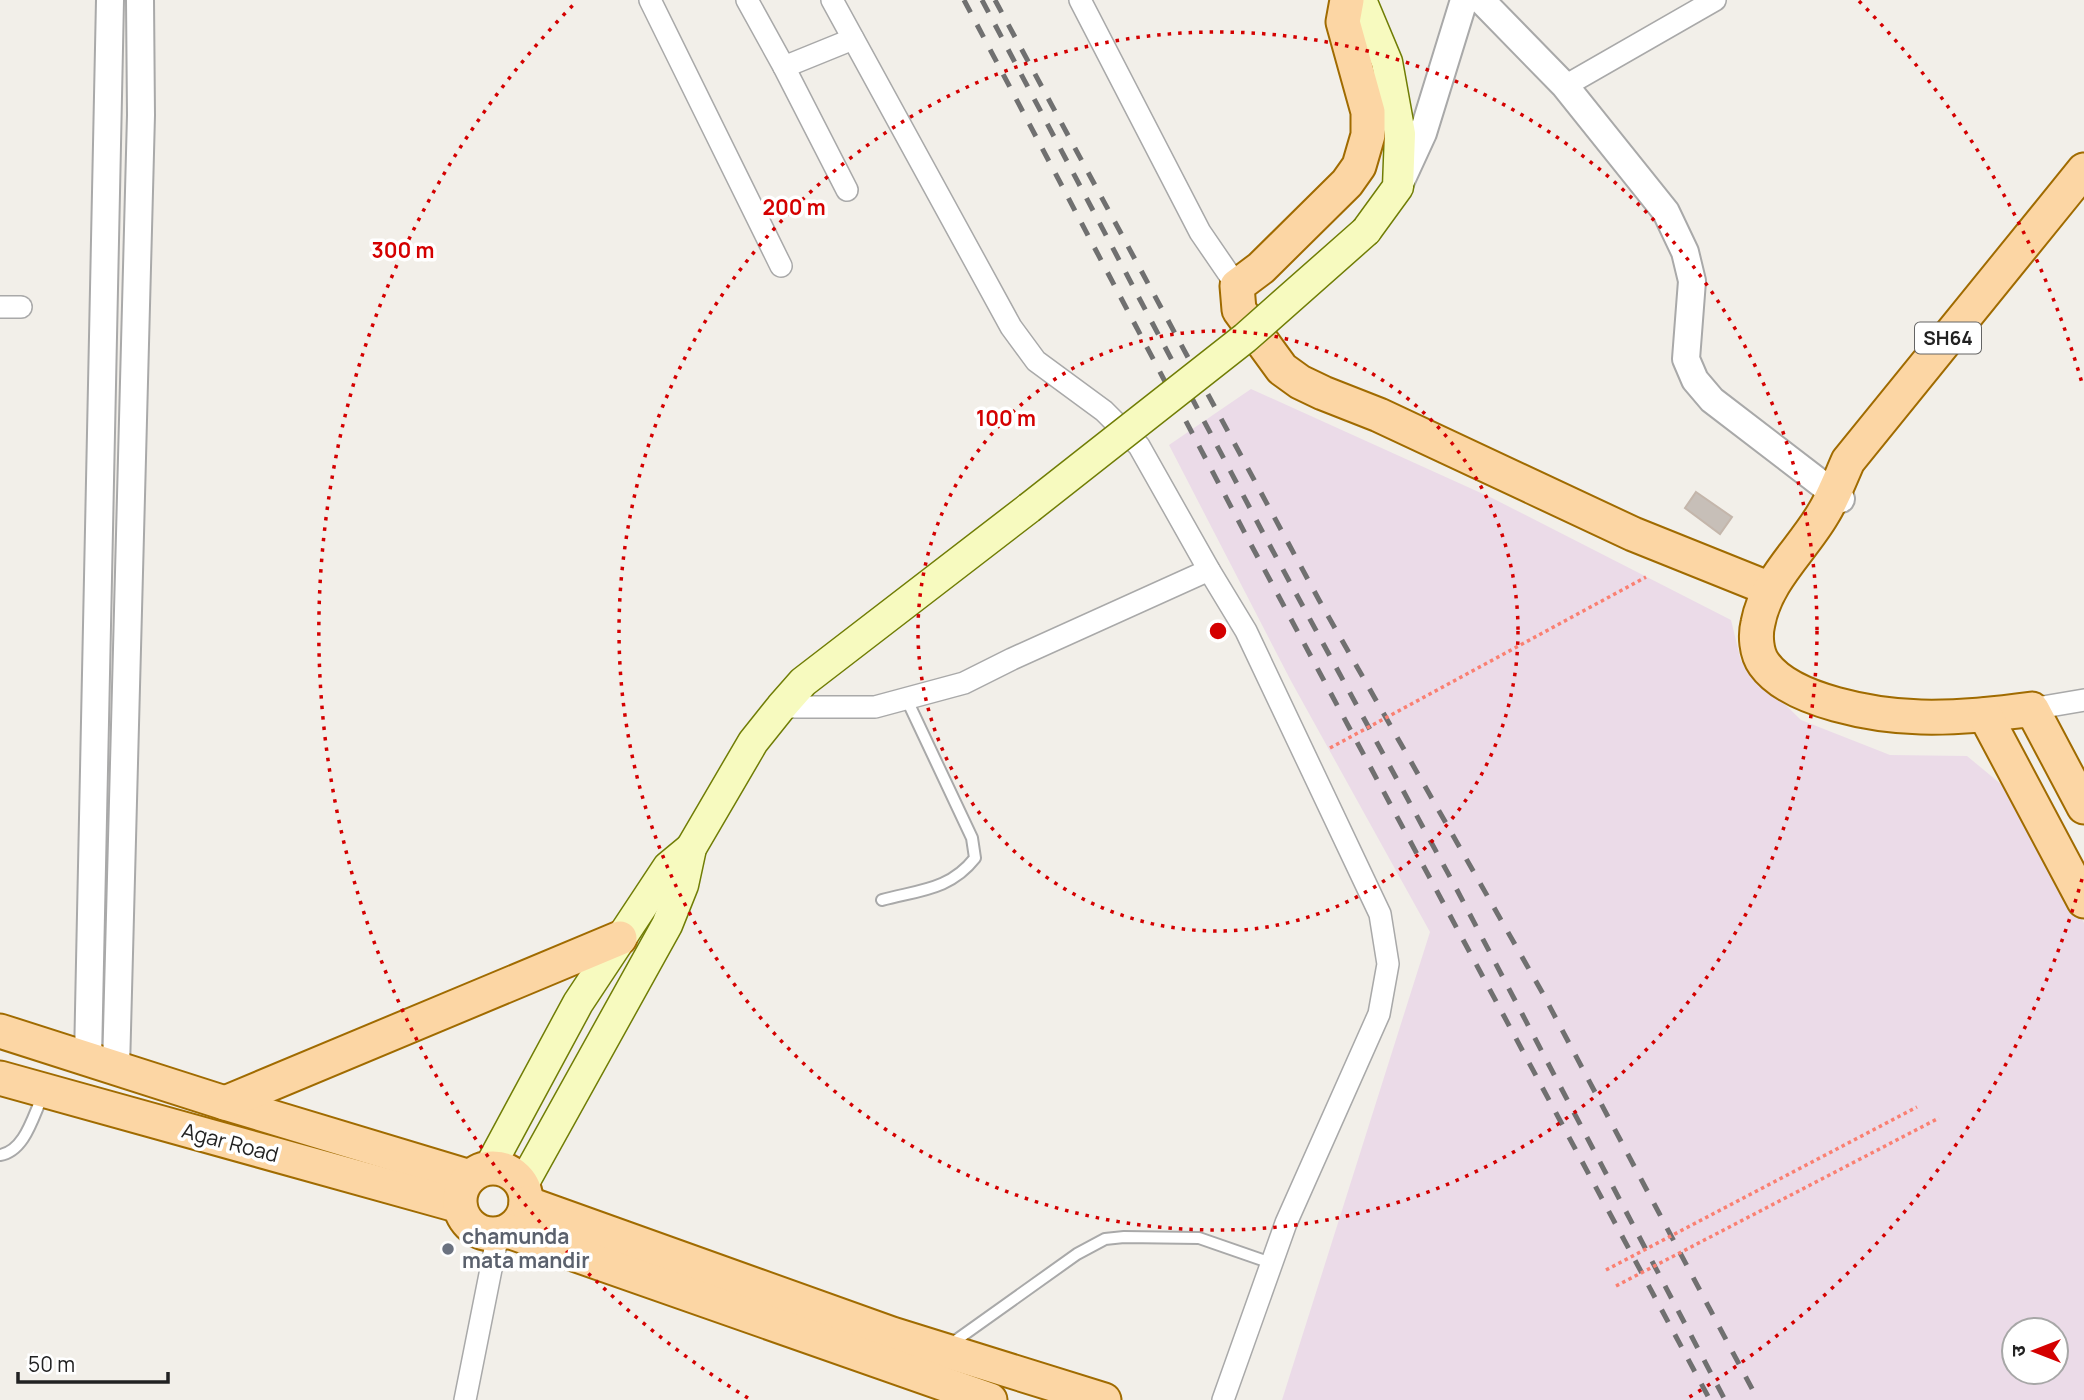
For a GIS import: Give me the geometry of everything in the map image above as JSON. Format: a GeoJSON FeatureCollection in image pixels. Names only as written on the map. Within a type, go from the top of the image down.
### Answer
{"type":"FeatureCollection","features":[{"type":"Feature","properties":{"kind":"main road"},"geometry":{"type":"LineString","coordinates":[[1347,0],[1343,22],[1368,112],[1368,135],[1359,166],[1347,183],[1271,259],[1237,286],[1239,310],[1282,369],[1300,382],[1379,415],[1633,534],[1770,589]]}},
{"type":"Feature","properties":{"kind":"main road"},"geometry":{"type":"LineString","coordinates":[[691,848],[668,867],[579,1003],[473,1184],[469,1225],[488,1234],[503,1232],[517,1224],[523,1214],[524,1194],[667,925],[683,885],[691,848],[753,742],[803,682],[1245,338],[1366,231],[1398,187],[1400,134],[1387,62],[1361,0]]}},
{"type":"Feature","properties":{"kind":"main road","name":"SH64"},"geometry":{"type":"LineString","coordinates":[[2032,709],[1985,715],[1920,717],[1863,711],[1808,695],[1780,680],[1763,663],[1757,644],[1758,624],[1770,589],[1832,502],[1848,461],[2084,170]]}},
{"type":"Feature","properties":{"kind":"main road","name":"SH64"},"geometry":{"type":"LineString","coordinates":[[1832,502],[1860,483],[2084,203]]}},
{"type":"Feature","properties":{"kind":"main road"},"geometry":{"type":"LineString","coordinates":[[2032,709],[2084,807]]}},
{"type":"Feature","properties":{"kind":"main road"},"geometry":{"type":"LineString","coordinates":[[1985,715],[2084,901]]}},
{"type":"Feature","properties":{"kind":"main road"},"geometry":{"type":"LineString","coordinates":[[225,1102],[620,938]]}},
{"type":"Feature","properties":{"kind":"main road"},"geometry":{"type":"LineString","coordinates":[[0,1031],[473,1184]]}},
{"type":"Feature","properties":{"kind":"main road","name":"Agar Road"},"geometry":{"type":"LineString","coordinates":[[0,1078],[44,1092],[473,1184],[501,1168],[511,1173],[524,1194],[892,1334],[1104,1400]]}},
{"type":"Feature","properties":{"kind":"main road"},"geometry":{"type":"LineString","coordinates":[[503,1232],[990,1400]]}},
{"type":"Feature","properties":{"kind":"street"},"geometry":{"type":"LineString","coordinates":[[102,1063],[97,619],[110,0]]}},
{"type":"Feature","properties":{"kind":"street"},"geometry":{"type":"LineString","coordinates":[[102,1063],[128,618],[141,115],[140,0]]}},
{"type":"Feature","properties":{"kind":"street"},"geometry":{"type":"LineString","coordinates":[[650,0],[781,266]]}},
{"type":"Feature","properties":{"kind":"street"},"geometry":{"type":"LineString","coordinates":[[747,0],[847,190]]}},
{"type":"Feature","properties":{"kind":"street"},"geometry":{"type":"LineString","coordinates":[[832,0],[1011,327],[1036,361],[1104,411],[1139,446],[1246,631],[1380,914],[1388,964],[1379,1014],[1286,1223],[1223,1400]]}},
{"type":"Feature","properties":{"kind":"street"},"geometry":{"type":"LineString","coordinates":[[1080,0],[1199,232],[1237,286]]}},
{"type":"Feature","properties":{"kind":"street"},"geometry":{"type":"LineString","coordinates":[[1398,187],[1423,133],[1464,0]]}},
{"type":"Feature","properties":{"kind":"street"},"geometry":{"type":"LineString","coordinates":[[1481,0],[1565,86],[1666,212],[1685,252],[1692,281],[1686,359],[1695,380],[1712,400],[1832,502]]}},
{"type":"Feature","properties":{"kind":"street"},"geometry":{"type":"LineString","coordinates":[[1565,86],[1715,0]]}},
{"type":"Feature","properties":{"kind":"street"},"geometry":{"type":"LineString","coordinates":[[784,67],[853,39]]}},
{"type":"Feature","properties":{"kind":"street"},"geometry":{"type":"LineString","coordinates":[[103,348],[135,345]]}},
{"type":"Feature","properties":{"kind":"street"},"geometry":{"type":"LineString","coordinates":[[781,707],[875,707],[964,683],[1209,570]]}},
{"type":"Feature","properties":{"kind":"street"},"geometry":{"type":"LineString","coordinates":[[97,619],[128,618]]}},
{"type":"Feature","properties":{"kind":"street"},"geometry":{"type":"LineString","coordinates":[[2032,709],[2084,701]]}},
{"type":"Feature","properties":{"kind":"street"},"geometry":{"type":"LineString","coordinates":[[465,1400],[503,1232]]}},
{"type":"Feature","properties":{"kind":"lane"},"geometry":{"type":"LineString","coordinates":[[882,900],[950,882],[964,872],[975,858],[972,838],[907,700]]}},
{"type":"Feature","properties":{"kind":"lane"},"geometry":{"type":"LineString","coordinates":[[0,1155],[10,1153],[20,1142],[44,1092]]}},
{"type":"Feature","properties":{"kind":"lane"},"geometry":{"type":"LineString","coordinates":[[943,1349],[1077,1254],[1105,1239],[1199,1238],[1271,1263]]}},
{"type":"Feature","properties":{"kind":"path"},"geometry":{"type":"LineString","coordinates":[[1330,748],[1646,577]]}},
{"type":"Feature","properties":{"kind":"path"},"geometry":{"type":"LineString","coordinates":[[1606,1270],[1917,1107]]}},
{"type":"Feature","properties":{"kind":"path"},"geometry":{"type":"LineString","coordinates":[[1616,1286],[1939,1118]]}},
{"type":"Feature","properties":{"kind":"shaded area"},"geometry":{"type":"Polygon","coordinates":[[[1251,389],[1492,498],[1731,620],[1741,661],[1801,720],[1890,755],[1967,756],[2019,799],[2084,923],[2084,1400],[1282,1400],[1430,932],[1291,681],[1169,445],[1251,389]]]}},
{"type":"Feature","properties":{"kind":"building"},"geometry":{"type":"Polygon","coordinates":[[[1696,492],[1732,517],[1720,534],[1685,508],[1696,492]]]}},
{"type":"Feature","properties":{"kind":"railway"},"geometry":{"type":"LineString","coordinates":[[964,0],[1248,539],[1710,1400]]}},
{"type":"Feature","properties":{"kind":"railway"},"geometry":{"type":"LineString","coordinates":[[982,0],[1262,531],[1456,888],[1725,1400]]}},
{"type":"Feature","properties":{"kind":"railway"},"geometry":{"type":"LineString","coordinates":[[995,0],[1319,600],[1542,992],[1758,1400]]}},
{"type":"Feature","properties":{"kind":"place","name":"chamunda mata mandir"},"geometry":{"type":"Point","coordinates":[448,1249]}}]}
